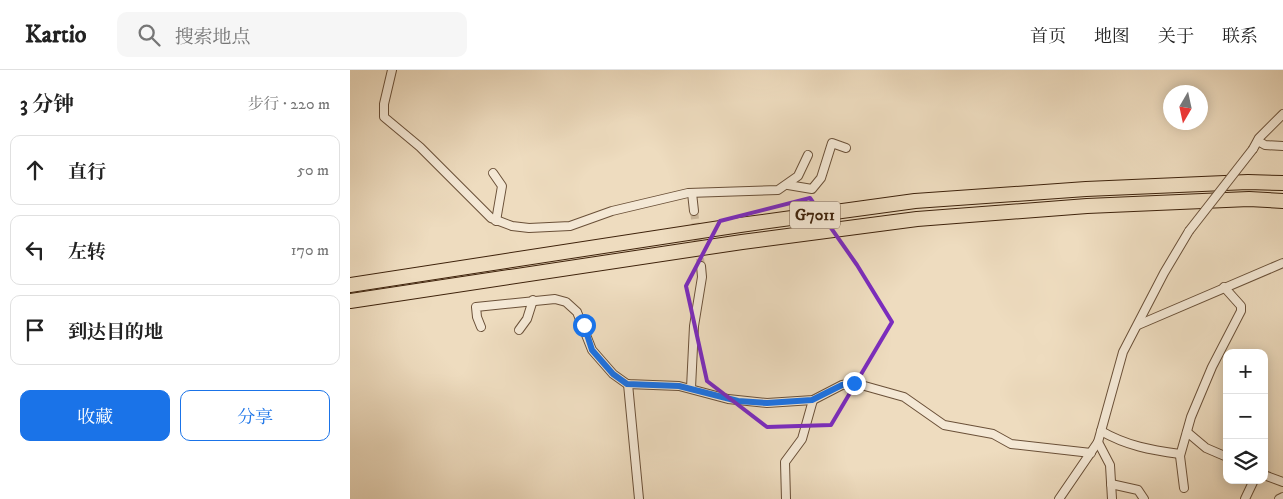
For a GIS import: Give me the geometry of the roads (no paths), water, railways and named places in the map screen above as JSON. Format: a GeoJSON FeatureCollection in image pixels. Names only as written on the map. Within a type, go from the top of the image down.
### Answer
{"type":"FeatureCollection","features":[{"type":"Feature","properties":{"kind":"highway","name":"G7011"},"geometry":{"type":"LineString","coordinates":[[350,285],[740,225],[915,202],[1086,188],[1248,182],[1283,183]]}},
{"type":"Feature","properties":{"kind":"highway","name":"G7011"},"geometry":{"type":"LineString","coordinates":[[350,301],[742,242],[917,219],[1087,206],[1249,200],[1283,201]]}},
{"type":"Feature","properties":{"kind":"street"},"geometry":{"type":"LineString","coordinates":[[392,70],[384,104],[384,117],[420,147],[477,205],[496,221],[512,226],[551,229],[570,226],[612,211],[692,193],[767,192],[778,190],[788,185],[801,172]]}},
{"type":"Feature","properties":{"kind":"street"},"geometry":{"type":"LineString","coordinates":[[1058,499],[1098,442],[1123,352],[1164,273],[1189,231],[1258,141],[1283,114]]}},
{"type":"Feature","properties":{"kind":"street"},"geometry":{"type":"LineString","coordinates":[[1258,141],[1265,145],[1283,146]]}},
{"type":"Feature","properties":{"kind":"street"},"geometry":{"type":"LineString","coordinates":[[788,185],[812,189],[819,181],[832,143],[846,148]]}},
{"type":"Feature","properties":{"kind":"street"},"geometry":{"type":"LineString","coordinates":[[800,188],[801,172],[808,155]]}},
{"type":"Feature","properties":{"kind":"street"},"geometry":{"type":"LineString","coordinates":[[493,174],[502,186],[496,221]]}},
{"type":"Feature","properties":{"kind":"street"},"geometry":{"type":"LineString","coordinates":[[692,193],[694,211]]}},
{"type":"Feature","properties":{"kind":"street"},"geometry":{"type":"LineString","coordinates":[[1138,325],[1283,263]]}},
{"type":"Feature","properties":{"kind":"street"},"geometry":{"type":"LineString","coordinates":[[691,388],[694,326],[702,277],[701,266]]}},
{"type":"Feature","properties":{"kind":"street"},"geometry":{"type":"LineString","coordinates":[[1184,488],[1180,454],[1187,432],[1212,366],[1241,311],[1241,306],[1224,288]]}},
{"type":"Feature","properties":{"kind":"street"},"geometry":{"type":"LineString","coordinates":[[481,327],[476,317],[476,307],[556,299],[572,307],[581,319],[592,350],[613,374],[628,384],[679,386],[742,402],[812,400],[842,385],[854,383],[904,397],[944,426],[993,434],[1011,444],[1091,453]]}},
{"type":"Feature","properties":{"kind":"street"},"geometry":{"type":"LineString","coordinates":[[519,330],[527,319],[533,300]]}},
{"type":"Feature","properties":{"kind":"street"},"geometry":{"type":"LineString","coordinates":[[628,384],[639,499]]}},
{"type":"Feature","properties":{"kind":"street"},"geometry":{"type":"LineString","coordinates":[[786,499],[785,462],[802,439],[812,400]]}},
{"type":"Feature","properties":{"kind":"street"},"geometry":{"type":"LineString","coordinates":[[1101,431],[1116,440],[1142,449],[1180,454]]}},
{"type":"Feature","properties":{"kind":"street"},"geometry":{"type":"LineString","coordinates":[[1187,432],[1206,448],[1223,455]]}},
{"type":"Feature","properties":{"kind":"street"},"geometry":{"type":"LineString","coordinates":[[1098,442],[1110,465],[1112,499]]}},
{"type":"Feature","properties":{"kind":"street"},"geometry":{"type":"LineString","coordinates":[[1268,476],[1283,482]]}},
{"type":"Feature","properties":{"kind":"street"},"geometry":{"type":"LineString","coordinates":[[1112,484],[1138,490],[1144,499]]}},
{"type":"Feature","properties":{"kind":"street"},"geometry":{"type":"LineString","coordinates":[[1245,499],[1252,484]]}},
{"type":"Feature","properties":{"kind":"street"},"geometry":{"type":"LineString","coordinates":[[1279,499],[1283,497]]}},
{"type":"Feature","properties":{"kind":"tunnel"},"geometry":{"type":"LineString","coordinates":[[694,211],[701,266]]}}]}
